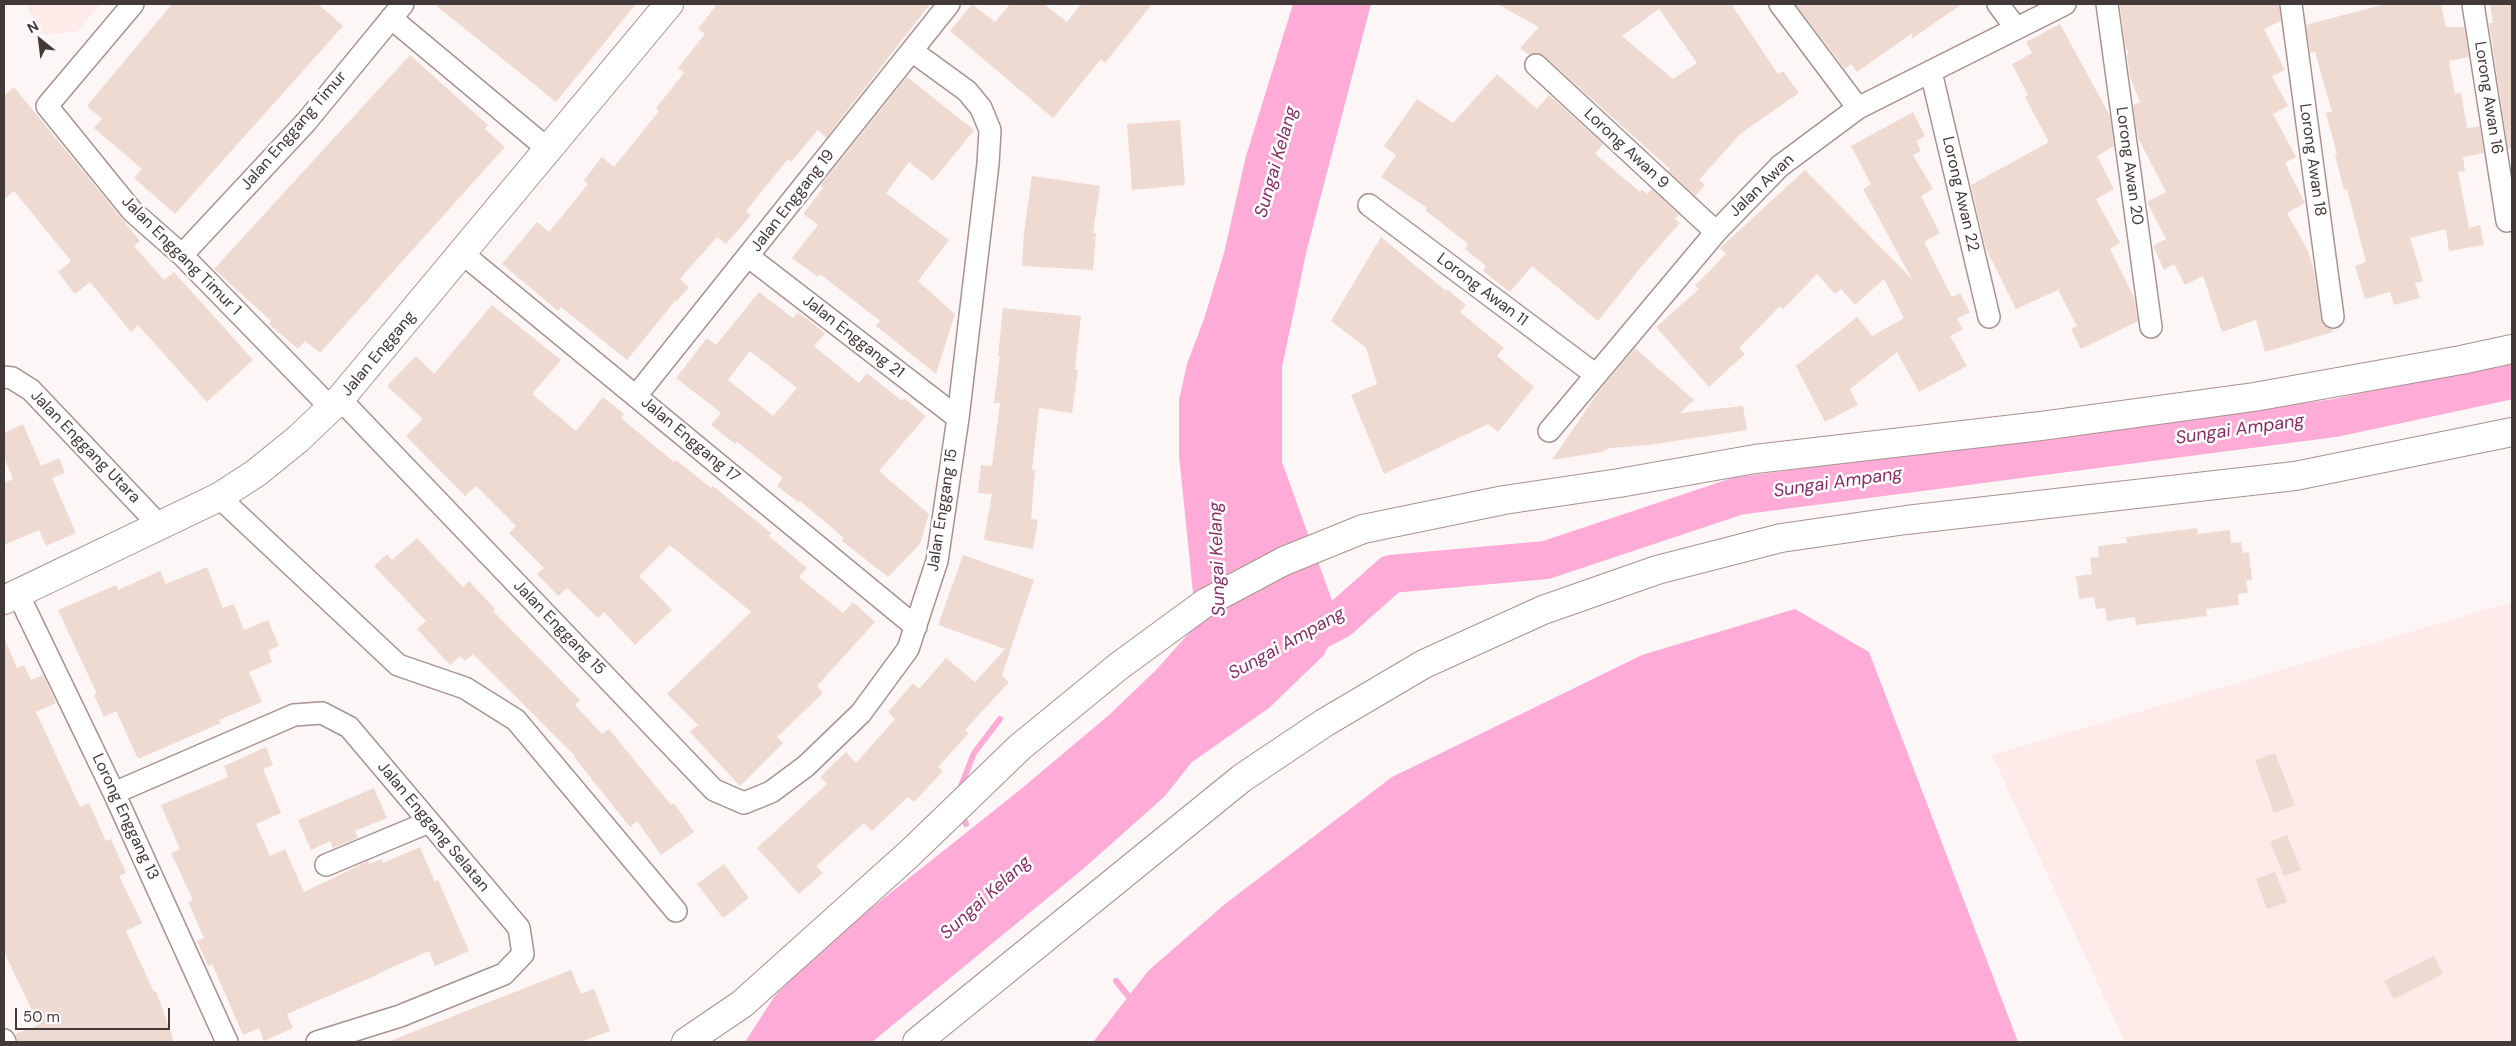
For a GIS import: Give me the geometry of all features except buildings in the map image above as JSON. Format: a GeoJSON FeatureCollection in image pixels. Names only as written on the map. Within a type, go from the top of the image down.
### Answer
{"type":"FeatureCollection","features":[{"type":"Feature","properties":{"kind":"main road","name":"Jalan Enggang"},"geometry":{"type":"LineString","coordinates":[[11,597],[160,527],[218,497],[256,473],[292,445],[336,404],[463,254],[669,4]]}},
{"type":"Feature","properties":{"kind":"main road"},"geometry":{"type":"LineString","coordinates":[[686,1042],[742,1004],[909,854],[1020,747],[1119,666],[1204,603],[1284,561],[1363,529],[1504,500],[1619,483],[1755,459],[2041,426],[2254,398],[2512,349]]}},
{"type":"Feature","properties":{"kind":"main road"},"geometry":{"type":"LineString","coordinates":[[917,1042],[1242,778],[1324,723],[1424,664],[1543,610],[1657,570],[1781,538],[1916,519],[2295,476],[2512,432]]}},
{"type":"Feature","properties":{"kind":"main road"},"geometry":{"type":"LineString","coordinates":[[2411,454],[2512,447]]}},
{"type":"Feature","properties":{"kind":"street","name":"Jalan Enggang Timur 1"},"geometry":{"type":"LineString","coordinates":[[132,4],[47,106],[132,211],[182,255],[336,404]]}},
{"type":"Feature","properties":{"kind":"street","name":"Jalan Enggang 19"},"geometry":{"type":"LineString","coordinates":[[636,396],[949,4]]}},
{"type":"Feature","properties":{"kind":"street"},"geometry":{"type":"LineString","coordinates":[[1780,4],[1858,108]]}},
{"type":"Feature","properties":{"kind":"street"},"geometry":{"type":"LineString","coordinates":[[1998,4],[2015,27]]}},
{"type":"Feature","properties":{"kind":"street","name":"Jalan Awan"},"geometry":{"type":"LineString","coordinates":[[1549,431],[1716,232],[1780,166],[1858,108],[2015,27],[2065,4]]}},
{"type":"Feature","properties":{"kind":"street","name":"Lorong Awan 20"},"geometry":{"type":"LineString","coordinates":[[2108,4],[2151,327]]}},
{"type":"Feature","properties":{"kind":"street","name":"Lorong Awan 18"},"geometry":{"type":"LineString","coordinates":[[2291,4],[2334,317]]}},
{"type":"Feature","properties":{"kind":"street","name":"Lorong Awan 16"},"geometry":{"type":"LineString","coordinates":[[2473,4],[2507,221]]}},
{"type":"Feature","properties":{"kind":"street","name":"Jalan Enggang Timur"},"geometry":{"type":"LineString","coordinates":[[182,255],[306,122],[397,11]]}},
{"type":"Feature","properties":{"kind":"street"},"geometry":{"type":"LineString","coordinates":[[397,11],[549,150]]}},
{"type":"Feature","properties":{"kind":"street","name":"Jalan Enggang 15"},"geometry":{"type":"LineString","coordinates":[[336,404],[714,790],[744,803],[770,792],[806,766],[861,713],[908,649],[937,561],[958,418],[988,164],[990,130],[982,108],[967,90],[912,51]]}},
{"type":"Feature","properties":{"kind":"street","name":"Lorong Awan 9"},"geometry":{"type":"LineString","coordinates":[[1536,65],[1716,232]]}},
{"type":"Feature","properties":{"kind":"street","name":"Lorong Awan 22"},"geometry":{"type":"LineString","coordinates":[[1931,72],[1989,317]]}},
{"type":"Feature","properties":{"kind":"street","name":"Lorong Awan 11"},"geometry":{"type":"LineString","coordinates":[[1368,205],[1596,375]]}},
{"type":"Feature","properties":{"kind":"street","name":"Jalan Enggang 17"},"geometry":{"type":"LineString","coordinates":[[463,254],[916,627]]}},
{"type":"Feature","properties":{"kind":"street","name":"Jalan Enggang 21"},"geometry":{"type":"LineString","coordinates":[[749,256],[958,418]]}},
{"type":"Feature","properties":{"kind":"street","name":"Jalan Enggang Utara"},"geometry":{"type":"LineString","coordinates":[[4,377],[12,378],[31,390],[160,527]]}},
{"type":"Feature","properties":{"kind":"street"},"geometry":{"type":"LineString","coordinates":[[218,497],[398,665],[465,688],[516,720],[676,912]]}},
{"type":"Feature","properties":{"kind":"street","name":"Lorong Enggang 13"},"geometry":{"type":"LineString","coordinates":[[11,597],[114,793],[227,1042]]}},
{"type":"Feature","properties":{"kind":"street","name":"Jalan Enggang Selatan"},"geometry":{"type":"LineString","coordinates":[[114,793],[294,715],[322,713],[349,727],[519,928],[523,954],[504,974],[400,1016],[317,1042]]}},
{"type":"Feature","properties":{"kind":"street"},"geometry":{"type":"LineString","coordinates":[[326,865],[430,822]]}},
{"type":"Feature","properties":{"kind":"shaded area"},"geometry":{"type":"Polygon","coordinates":[[[25,4],[100,4],[77,32],[42,34],[25,4]]]}},
{"type":"Feature","properties":{"kind":"shaded area"},"geometry":{"type":"Polygon","coordinates":[[[2512,602],[2512,1042],[2125,1042],[1992,755],[2512,602]]]}},
{"type":"Feature","properties":{"kind":"water","name":"Sungai Kelang"},"geometry":{"type":"Polygon","coordinates":[[[1293,4],[1371,4],[1307,249],[1282,367],[1282,462],[1339,620],[1324,655],[1269,708],[1192,762],[1164,797],[1083,869],[872,1042],[745,1042],[774,997],[808,962],[869,910],[1021,789],[1109,715],[1156,670],[1189,633],[1194,603],[1179,455],[1179,400],[1187,364],[1204,319],[1224,253],[1246,156],[1293,4]]]}},
{"type":"Feature","properties":{"kind":"water"},"geometry":{"type":"Polygon","coordinates":[[[1795,609],[1869,652],[2018,1042],[1093,1042],[1148,971],[1225,904],[1392,777],[1642,655],[1795,609]]]}},
{"type":"Feature","properties":{"kind":"waterway","name":"Sungai Ampang"},"geometry":{"type":"LineString","coordinates":[[1293,644],[1339,620],[1391,574],[1546,560],[1738,496],[2335,418],[2512,380]]}},
{"type":"Feature","properties":{"kind":"waterway"},"geometry":{"type":"LineString","coordinates":[[959,791],[974,753],[1000,719]]}},
{"type":"Feature","properties":{"kind":"waterway"},"geometry":{"type":"LineString","coordinates":[[961,812],[966,824]]}},
{"type":"Feature","properties":{"kind":"waterway"},"geometry":{"type":"LineString","coordinates":[[1116,981],[1129,997]]}}]}
